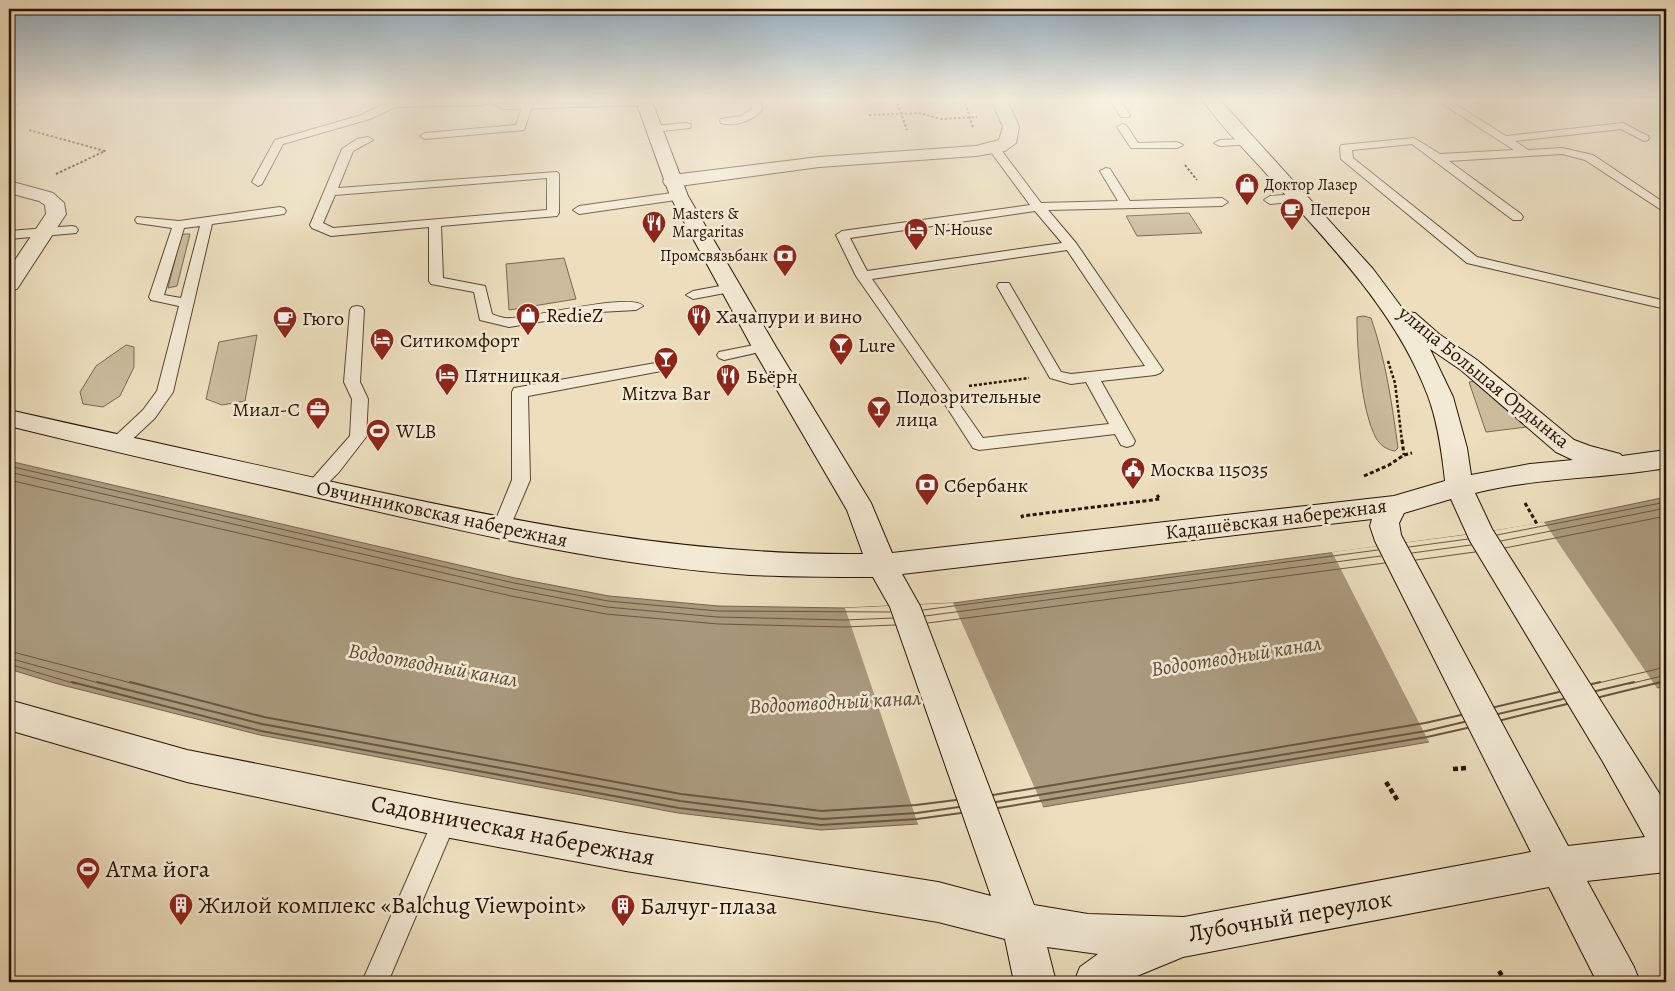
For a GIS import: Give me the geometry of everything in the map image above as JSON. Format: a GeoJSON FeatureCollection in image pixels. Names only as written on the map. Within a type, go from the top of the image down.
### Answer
{"type":"FeatureCollection","features":[{"type":"Feature","properties":{"kind":"street"},"geometry":{"type":"LineString","coordinates":[[659,145],[675,188],[764,347],[861,510],[882,565],[905,606],[1021,924],[1035,982]]}},
{"type":"Feature","properties":{"kind":"street"},"geometry":{"type":"LineString","coordinates":[[675,188],[819,162],[976,151],[1001,145]]}},
{"type":"Feature","properties":{"kind":"street","name":"улица Большая Ордынка"},"geometry":{"type":"LineString","coordinates":[[1250,145],[1379,290],[1431,339],[1470,365],[1565,446],[1590,456],[1623,462],[1659,461]]}},
{"type":"Feature","properties":{"kind":"street"},"geometry":{"type":"LineString","coordinates":[[9,284],[56,214],[54,203],[46,196],[15,189]]}},
{"type":"Feature","properties":{"kind":"street","name":"улица Большая Ордынка"},"geometry":{"type":"LineString","coordinates":[[1379,290],[1415,342],[1441,397],[1454,448],[1458,487],[1480,533],[1666,838]]}},
{"type":"Feature","properties":{"kind":"street","name":"Овчинниковская набережная"},"geometry":{"type":"LineString","coordinates":[[9,418],[117,444],[501,529],[595,546],[715,561],[835,567],[882,565]]}},
{"type":"Feature","properties":{"kind":"street","name":"Кадашёвская набережная"},"geometry":{"type":"LineString","coordinates":[[882,565],[1394,506],[1458,487],[1510,476],[1659,461]]}},
{"type":"Feature","properties":{"kind":"street"},"geometry":{"type":"LineString","coordinates":[[1394,506],[1387,515],[1383,526],[1389,541],[1619,982]]}},
{"type":"Feature","properties":{"kind":"street","name":"Садовническая набережная"},"geometry":{"type":"LineString","coordinates":[[9,715],[187,766],[444,819],[626,852],[938,902],[1021,924]]}},
{"type":"Feature","properties":{"kind":"street","name":"Лубочный переулок"},"geometry":{"type":"LineString","coordinates":[[1021,924],[1088,934],[1184,937],[1558,866],[1666,853]]}},
{"type":"Feature","properties":{"kind":"street"},"geometry":{"type":"LineString","coordinates":[[1095,982],[1122,961],[1184,937]]}},
{"type":"Feature","properties":{"kind":"lane"},"geometry":{"type":"LineString","coordinates":[[258,182],[277,145]]}},
{"type":"Feature","properties":{"kind":"lane"},"geometry":{"type":"LineString","coordinates":[[330,192],[553,174],[553,213],[331,232],[316,225],[348,149],[354,145]]}},
{"type":"Feature","properties":{"kind":"lane"},"geometry":{"type":"LineString","coordinates":[[1134,145],[1164,145]]}},
{"type":"Feature","properties":{"kind":"lane"},"geometry":{"type":"LineString","coordinates":[[1366,145],[1346,147],[1347,159],[1472,260],[1666,305]]}},
{"type":"Feature","properties":{"kind":"lane"},"geometry":{"type":"LineString","coordinates":[[1420,145],[1517,218]]}},
{"type":"Feature","properties":{"kind":"lane"},"geometry":{"type":"LineString","coordinates":[[1514,145],[1526,153]]}},
{"type":"Feature","properties":{"kind":"lane"},"geometry":{"type":"LineString","coordinates":[[994,148],[1070,246],[1155,370],[1071,379],[1055,375],[1004,286]]}},
{"type":"Feature","properties":{"kind":"lane"},"geometry":{"type":"LineString","coordinates":[[1438,158],[1562,150],[1589,157],[1666,209]]}},
{"type":"Feature","properties":{"kind":"lane"},"geometry":{"type":"LineString","coordinates":[[1106,171],[1126,205]]}},
{"type":"Feature","properties":{"kind":"lane"},"geometry":{"type":"LineString","coordinates":[[579,210],[675,188]]}},
{"type":"Feature","properties":{"kind":"lane"},"geometry":{"type":"LineString","coordinates":[[1270,200],[1298,198]]}},
{"type":"Feature","properties":{"kind":"lane"},"geometry":{"type":"LineString","coordinates":[[1091,377],[1124,435],[979,444],[943,389],[863,276],[842,235],[1039,207],[1218,202]]}},
{"type":"Feature","properties":{"kind":"lane"},"geometry":{"type":"LineString","coordinates":[[141,220],[179,225],[280,211]]}},
{"type":"Feature","properties":{"kind":"lane"},"geometry":{"type":"LineString","coordinates":[[117,444],[149,414],[165,392],[207,221]]}},
{"type":"Feature","properties":{"kind":"lane"},"geometry":{"type":"LineString","coordinates":[[435,223],[436,281],[480,289],[484,316],[509,323],[599,308],[636,306]]}},
{"type":"Feature","properties":{"kind":"lane"},"geometry":{"type":"LineString","coordinates":[[179,225],[156,298],[187,304]]}},
{"type":"Feature","properties":{"kind":"lane"},"geometry":{"type":"LineString","coordinates":[[9,235],[72,230]]}},
{"type":"Feature","properties":{"kind":"lane"},"geometry":{"type":"LineString","coordinates":[[863,276],[1070,246]]}},
{"type":"Feature","properties":{"kind":"lane"},"geometry":{"type":"LineString","coordinates":[[693,295],[731,288]]}},
{"type":"Feature","properties":{"kind":"lane"},"geometry":{"type":"LineString","coordinates":[[314,487],[333,468],[358,437],[360,399],[352,382],[357,310]]}},
{"type":"Feature","properties":{"kind":"lane"},"geometry":{"type":"LineString","coordinates":[[724,355],[764,347]]}},
{"type":"Feature","properties":{"kind":"lane"},"geometry":{"type":"LineString","coordinates":[[501,529],[520,480],[520,392],[667,366]]}},
{"type":"Feature","properties":{"kind":"lane"},"geometry":{"type":"LineString","coordinates":[[375,982],[444,819]]}},
{"type":"Feature","properties":{"kind":"path"},"geometry":{"type":"LineString","coordinates":[[15,189],[105,151],[84,145]]}},
{"type":"Feature","properties":{"kind":"path"},"geometry":{"type":"LineString","coordinates":[[1173,145],[1218,202]]}},
{"type":"Feature","properties":{"kind":"path"},"geometry":{"type":"LineString","coordinates":[[1387,357],[1395,384],[1404,455]]}},
{"type":"Feature","properties":{"kind":"path"},"geometry":{"type":"LineString","coordinates":[[943,389],[1055,375]]}},
{"type":"Feature","properties":{"kind":"path"},"geometry":{"type":"LineString","coordinates":[[1364,476],[1389,465],[1404,455],[1412,453]]}},
{"type":"Feature","properties":{"kind":"path"},"geometry":{"type":"LineString","coordinates":[[1022,516],[1160,499],[1157,495]]}},
{"type":"Feature","properties":{"kind":"path"},"geometry":{"type":"LineString","coordinates":[[1521,496],[1538,524]]}},
{"type":"Feature","properties":{"kind":"path"},"geometry":{"type":"LineString","coordinates":[[1453,769],[1467,768]]}},
{"type":"Feature","properties":{"kind":"path"},"geometry":{"type":"LineString","coordinates":[[1386,782],[1398,801]]}},
{"type":"Feature","properties":{"kind":"path"},"geometry":{"type":"LineString","coordinates":[[1499,971],[1506,982]]}},
{"type":"Feature","properties":{"kind":"shaded area"},"geometry":{"type":"Polygon","coordinates":[[[1189,213],[1202,233],[1137,236],[1126,216],[1189,213]]]}},
{"type":"Feature","properties":{"kind":"shaded area"},"geometry":{"type":"Polygon","coordinates":[[[190,234],[177,286],[168,288],[181,236],[190,234]]]}},
{"type":"Feature","properties":{"kind":"shaded area"},"geometry":{"type":"Polygon","coordinates":[[[564,258],[576,299],[509,310],[506,264],[564,258]]]}},
{"type":"Feature","properties":{"kind":"shaded area"},"geometry":{"type":"Polygon","coordinates":[[[1357,317],[1371,318],[1385,366],[1398,448],[1395,451],[1382,445],[1376,438],[1363,396],[1357,317]]]}},
{"type":"Feature","properties":{"kind":"shaded area"},"geometry":{"type":"Polygon","coordinates":[[[257,335],[245,401],[222,405],[206,399],[219,342],[257,335]]]}},
{"type":"Feature","properties":{"kind":"shaded area"},"geometry":{"type":"Polygon","coordinates":[[[126,345],[134,347],[134,367],[120,396],[103,407],[83,404],[80,392],[96,366],[126,345]]]}},
{"type":"Feature","properties":{"kind":"shaded area"},"geometry":{"type":"Polygon","coordinates":[[[1477,381],[1527,427],[1486,432],[1469,382],[1477,381]]]}},
{"type":"Feature","properties":{"kind":"water","name":"Водоотводный канал"},"geometry":{"type":"Polygon","coordinates":[[[9,461],[515,578],[609,596],[718,606],[845,608],[953,603],[1480,533],[1537,524],[1666,497],[1666,686],[1429,742],[1043,807],[918,824],[821,830],[678,813],[260,735],[58,684],[9,669],[9,461]]]}},
{"type":"Feature","properties":{"kind":"pier"},"geometry":{"type":"Polygon","coordinates":[[[1544,522],[1659,691],[1430,744],[1332,552],[1480,533],[1544,522]]]}},
{"type":"Feature","properties":{"kind":"pier"},"geometry":{"type":"Polygon","coordinates":[[[953,603],[1044,809],[919,827],[845,608],[953,603]]]}},
{"type":"Feature","properties":{"kind":"place","name":"Доктор Лазер"},"geometry":{"type":"Point","coordinates":[1247,206]}},
{"type":"Feature","properties":{"kind":"place","name":"Пеперон"},"geometry":{"type":"Point","coordinates":[1292,231]}},
{"type":"Feature","properties":{"kind":"place","name":"Masters & Margaritas"},"geometry":{"type":"Point","coordinates":[654,244]}},
{"type":"Feature","properties":{"kind":"place","name":"N-House"},"geometry":{"type":"Point","coordinates":[916,251]}},
{"type":"Feature","properties":{"kind":"place","name":"Промсвязьбанк"},"geometry":{"type":"Point","coordinates":[785,277]}},
{"type":"Feature","properties":{"kind":"place","name":"RedieZ"},"geometry":{"type":"Point","coordinates":[528,336]}},
{"type":"Feature","properties":{"kind":"place","name":"Хачапури и вино"},"geometry":{"type":"Point","coordinates":[699,337]}},
{"type":"Feature","properties":{"kind":"place","name":"Гюго"},"geometry":{"type":"Point","coordinates":[285,339]}},
{"type":"Feature","properties":{"kind":"place","name":"Ситикомфорт"},"geometry":{"type":"Point","coordinates":[382,361]}},
{"type":"Feature","properties":{"kind":"place","name":"Lure"},"geometry":{"type":"Point","coordinates":[841,366]}},
{"type":"Feature","properties":{"kind":"place","name":"Mitzva Bar"},"geometry":{"type":"Point","coordinates":[666,380]}},
{"type":"Feature","properties":{"kind":"place","name":"Пятницкая"},"geometry":{"type":"Point","coordinates":[447,396]}},
{"type":"Feature","properties":{"kind":"place","name":"Бьёрн"},"geometry":{"type":"Point","coordinates":[728,397]}},
{"type":"Feature","properties":{"kind":"place","name":"Подозрительные лица"},"geometry":{"type":"Point","coordinates":[879,429]}},
{"type":"Feature","properties":{"kind":"place","name":"Миал-С"},"geometry":{"type":"Point","coordinates":[318,430]}},
{"type":"Feature","properties":{"kind":"place","name":"WLB"},"geometry":{"type":"Point","coordinates":[378,452]}},
{"type":"Feature","properties":{"kind":"place","name":"Москва 115035"},"geometry":{"type":"Point","coordinates":[1133,490]}},
{"type":"Feature","properties":{"kind":"place","name":"Сбербанк"},"geometry":{"type":"Point","coordinates":[927,506]}},
{"type":"Feature","properties":{"kind":"place","name":"Атма йога"},"geometry":{"type":"Point","coordinates":[88,890]}},
{"type":"Feature","properties":{"kind":"place","name":"Жилой комплекс «Balchug Viewpoint»"},"geometry":{"type":"Point","coordinates":[181,926]}},
{"type":"Feature","properties":{"kind":"place","name":"Балчуг-плаза"},"geometry":{"type":"Point","coordinates":[623,927]}}]}
